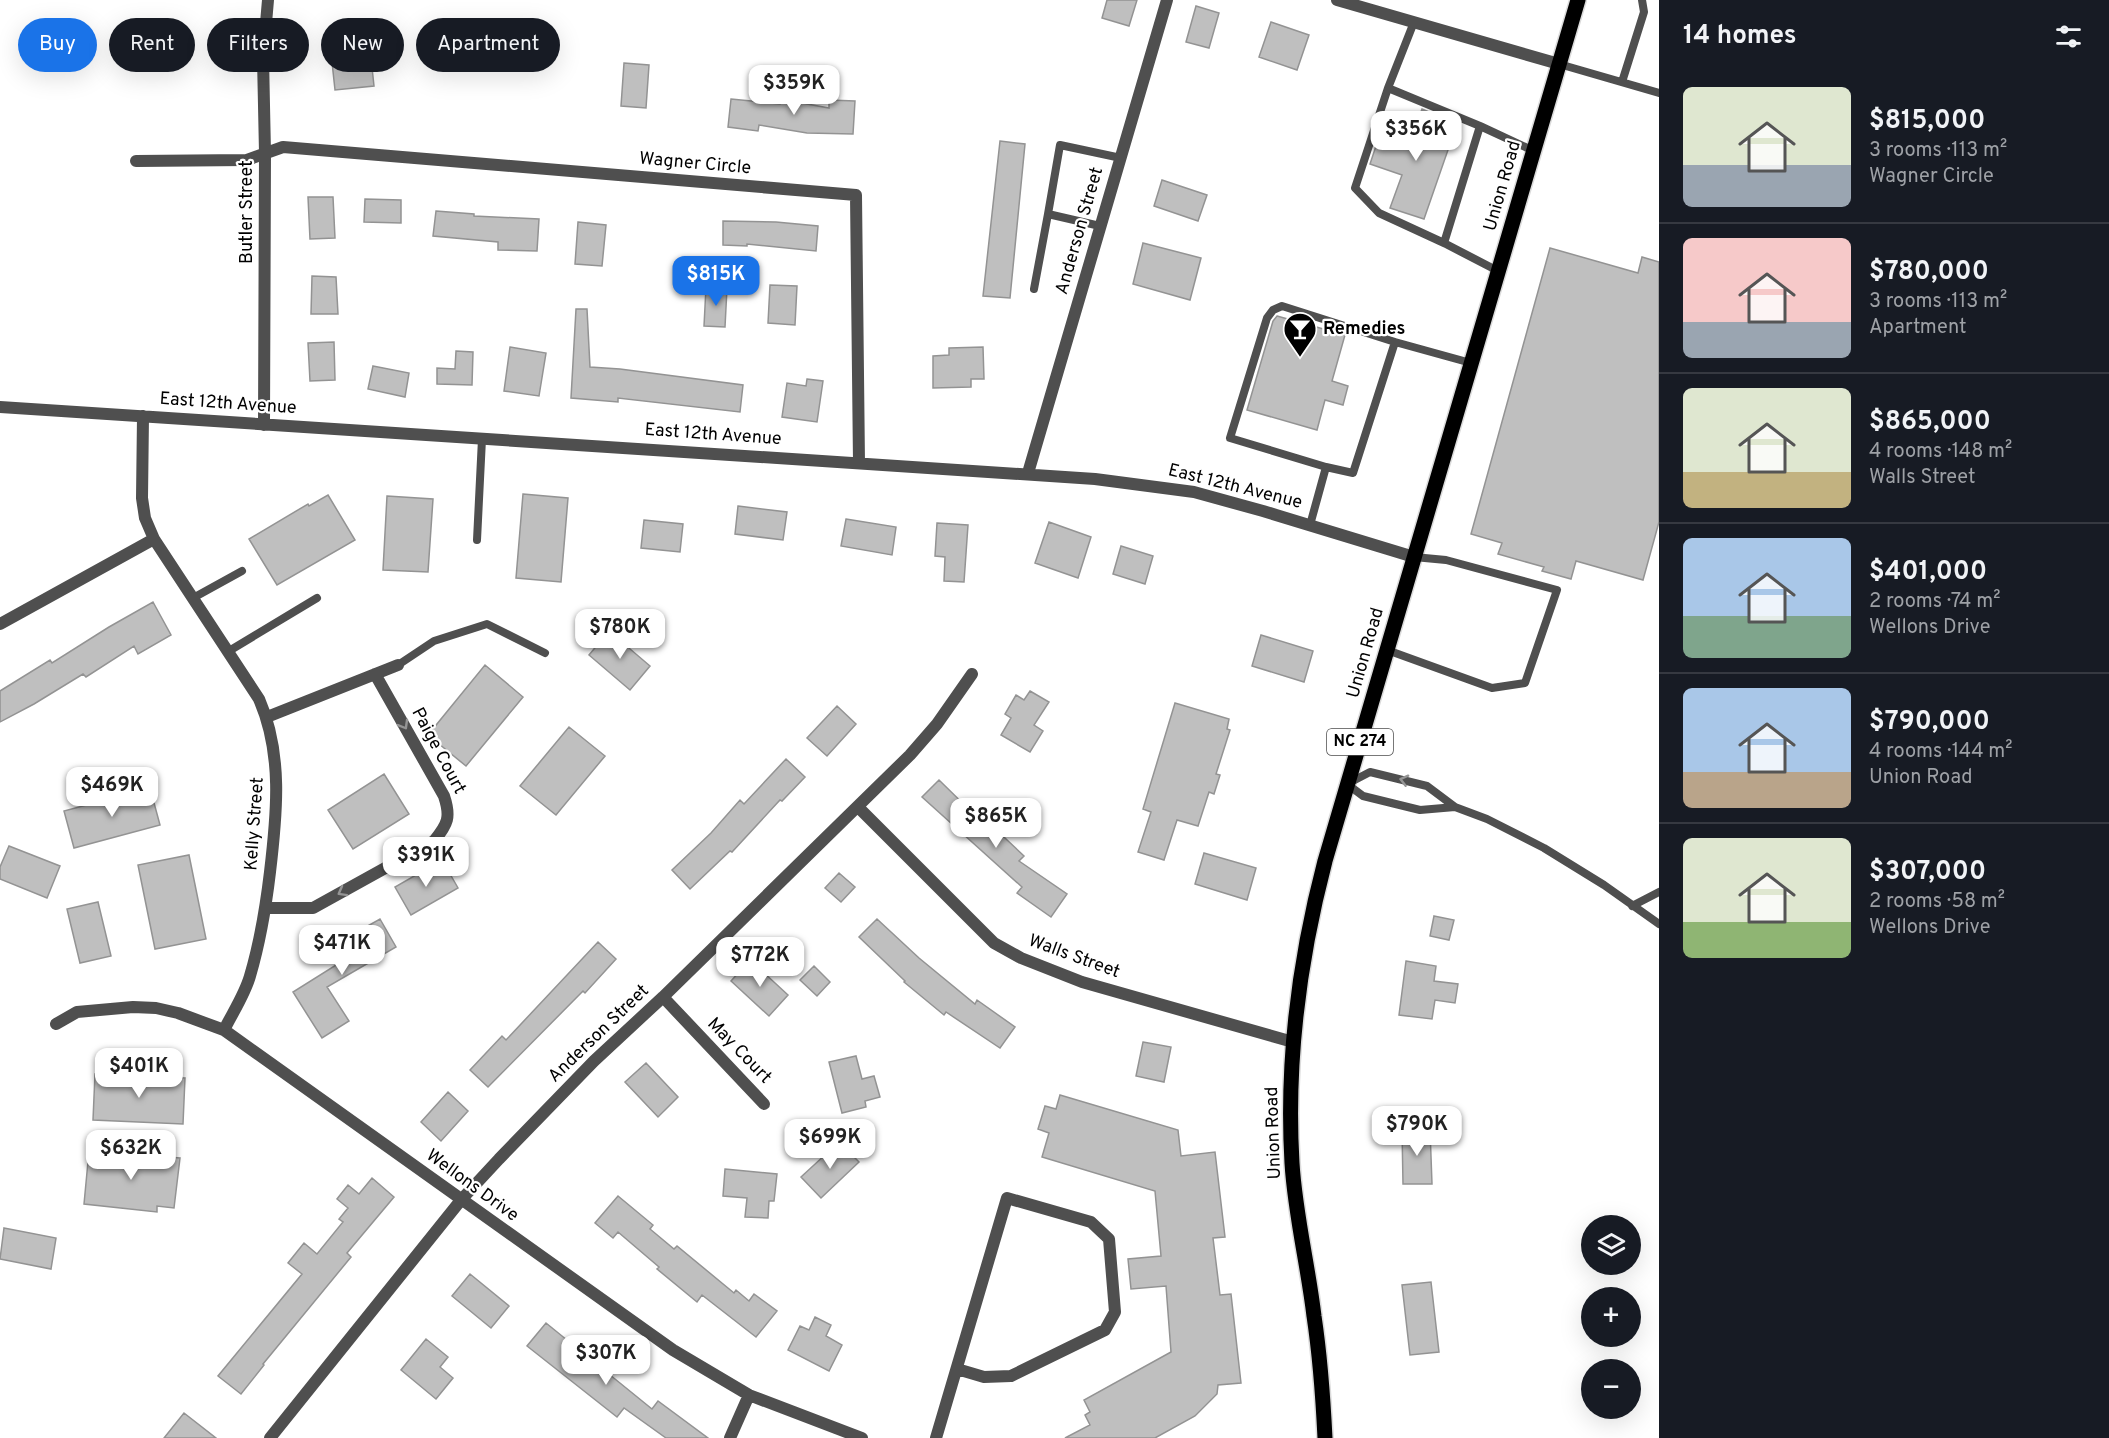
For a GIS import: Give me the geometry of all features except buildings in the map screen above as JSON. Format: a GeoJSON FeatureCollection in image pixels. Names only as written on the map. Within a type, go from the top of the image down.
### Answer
{"type":"FeatureCollection","features":[{"type":"Feature","properties":{"kind":"main road","name":"Union Road"},"geometry":{"type":"LineString","coordinates":[[1325,1438],[1316,1326],[1292,1164],[1293,1042],[1301,966],[1325,861],[1347,784],[1578,0]]}},
{"type":"Feature","properties":{"kind":"street","name":"Butler Street"},"geometry":{"type":"LineString","coordinates":[[264,424],[263,58],[268,0]]}},
{"type":"Feature","properties":{"kind":"street","name":"Anderson Street"},"geometry":{"type":"LineString","coordinates":[[1028,473],[1167,0]]}},
{"type":"Feature","properties":{"kind":"street"},"geometry":{"type":"LineString","coordinates":[[1338,0],[1559,64]]}},
{"type":"Feature","properties":{"kind":"street","name":"Wagner Circle"},"geometry":{"type":"LineString","coordinates":[[265,153],[283,147],[856,195],[859,463]]}},
{"type":"Feature","properties":{"kind":"street"},"geometry":{"type":"LineString","coordinates":[[136,161],[247,160],[265,153]]}},
{"type":"Feature","properties":{"kind":"street","name":"East 12th Avenue"},"geometry":{"type":"LineString","coordinates":[[0,407],[1095,479],[1194,492],[1414,557]]}},
{"type":"Feature","properties":{"kind":"street","name":"Kelly Street"},"geometry":{"type":"LineString","coordinates":[[143,416],[142,498],[145,518],[154,539],[259,699],[267,717],[277,774],[276,824],[266,908],[250,978],[224,1030]]}},
{"type":"Feature","properties":{"kind":"street"},"geometry":{"type":"LineString","coordinates":[[0,624],[154,539]]}},
{"type":"Feature","properties":{"kind":"street"},"geometry":{"type":"LineString","coordinates":[[267,717],[398,665]]}},
{"type":"Feature","properties":{"kind":"street","name":"Paige Court"},"geometry":{"type":"LineString","coordinates":[[266,908],[313,908],[434,841],[445,827],[449,812],[444,796],[375,674]]}},
{"type":"Feature","properties":{"kind":"street","name":"Anderson Street"},"geometry":{"type":"LineString","coordinates":[[270,1438],[461,1200],[594,1061],[663,997],[910,755],[937,724],[972,675]]}},
{"type":"Feature","properties":{"kind":"street","name":"Walls Street"},"geometry":{"type":"LineString","coordinates":[[858,807],[994,943],[1021,958],[1082,982],[1293,1042]]}},
{"type":"Feature","properties":{"kind":"street","name":"May Court"},"geometry":{"type":"LineString","coordinates":[[663,997],[765,1104]]}},
{"type":"Feature","properties":{"kind":"street","name":"Wellons Drive"},"geometry":{"type":"LineString","coordinates":[[56,1024],[77,1012],[133,1007],[156,1008],[178,1013],[224,1030],[673,1350],[749,1395],[862,1438]]}},
{"type":"Feature","properties":{"kind":"street"},"geometry":{"type":"LineString","coordinates":[[936,1438],[1006,1198],[1091,1222],[1109,1239],[1115,1312],[1105,1330],[1011,1376],[984,1377],[957,1368]]}},
{"type":"Feature","properties":{"kind":"street"},"geometry":{"type":"LineString","coordinates":[[730,1438],[749,1395]]}},
{"type":"Feature","properties":{"kind":"lane"},"geometry":{"type":"LineString","coordinates":[[1622,82],[1644,12],[1642,0]]}},
{"type":"Feature","properties":{"kind":"lane"},"geometry":{"type":"LineString","coordinates":[[1414,22],[1388,88],[1355,188],[1379,213],[1498,271]]}},
{"type":"Feature","properties":{"kind":"lane"},"geometry":{"type":"LineString","coordinates":[[1559,64],[1659,93]]}},
{"type":"Feature","properties":{"kind":"lane"},"geometry":{"type":"LineString","coordinates":[[1388,88],[1534,151]]}},
{"type":"Feature","properties":{"kind":"lane"},"geometry":{"type":"LineString","coordinates":[[1444,243],[1480,126]]}},
{"type":"Feature","properties":{"kind":"lane"},"geometry":{"type":"LineString","coordinates":[[1034,289],[1060,145],[1120,158]]}},
{"type":"Feature","properties":{"kind":"lane"},"geometry":{"type":"LineString","coordinates":[[1048,214],[1100,226]]}},
{"type":"Feature","properties":{"kind":"lane"},"geometry":{"type":"LineString","coordinates":[[1395,342],[1353,473],[1230,438],[1267,318],[1273,310],[1282,306],[1395,342],[1471,363]]}},
{"type":"Feature","properties":{"kind":"lane"},"geometry":{"type":"LineString","coordinates":[[477,540],[482,439]]}},
{"type":"Feature","properties":{"kind":"lane"},"geometry":{"type":"LineString","coordinates":[[1310,525],[1326,466]]}},
{"type":"Feature","properties":{"kind":"lane"},"geometry":{"type":"LineString","coordinates":[[1387,650],[1492,688],[1525,683],[1557,590],[1446,560],[1414,557]]}},
{"type":"Feature","properties":{"kind":"lane"},"geometry":{"type":"LineString","coordinates":[[193,598],[242,571]]}},
{"type":"Feature","properties":{"kind":"lane"},"geometry":{"type":"LineString","coordinates":[[229,651],[317,598]]}},
{"type":"Feature","properties":{"kind":"lane"},"geometry":{"type":"LineString","coordinates":[[398,665],[434,641],[487,624],[545,653]]}},
{"type":"Feature","properties":{"kind":"lane"},"geometry":{"type":"LineString","coordinates":[[1455,807],[1420,810],[1363,796],[1347,784],[1370,772],[1427,786],[1455,807],[1487,819],[1544,848],[1604,885],[1659,924]]}},
{"type":"Feature","properties":{"kind":"lane"},"geometry":{"type":"LineString","coordinates":[[1632,906],[1659,892]]}},
{"type":"Feature","properties":{"kind":"place","name":"Remedies"},"geometry":{"type":"Point","coordinates":[1300,358]}}]}
